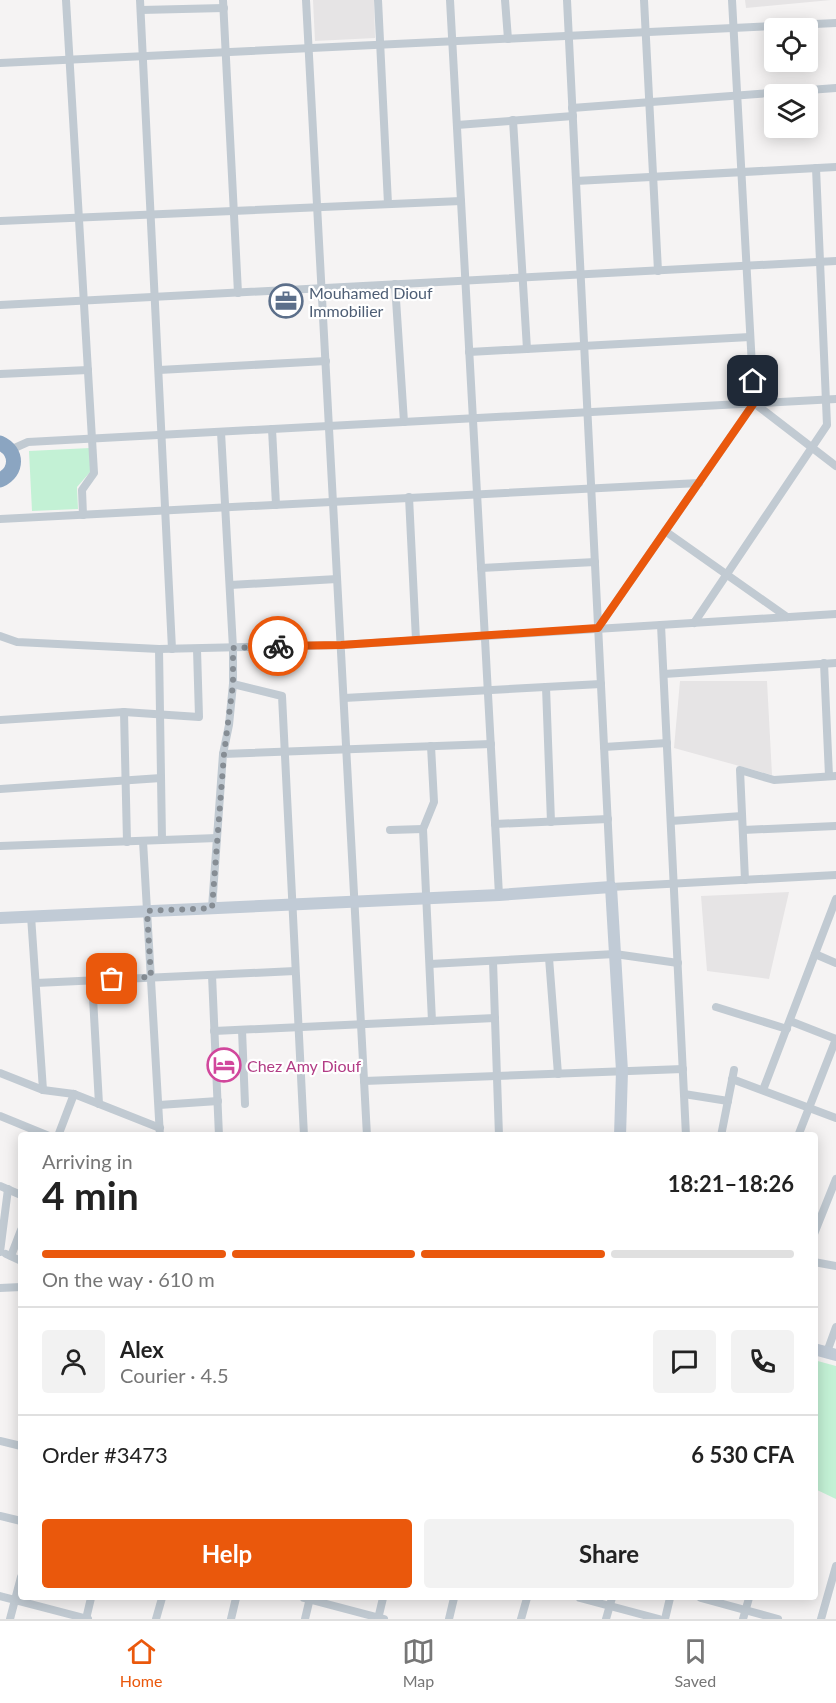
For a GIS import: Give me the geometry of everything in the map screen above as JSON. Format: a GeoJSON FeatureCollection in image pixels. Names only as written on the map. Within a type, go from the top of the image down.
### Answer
{"type":"FeatureCollection","features":[{"type":"Feature","properties":{"kind":"highway"},"geometry":{"type":"LineString","coordinates":[[1,483],[14,466],[13,455],[5,447]]}},
{"type":"Feature","properties":{"kind":"main road"},"geometry":{"type":"LineString","coordinates":[[0,918],[499,895],[611,887],[622,1071],[620,1132]]}},
{"type":"Feature","properties":{"kind":"street"},"geometry":{"type":"LineString","coordinates":[[66,0],[93,439],[94,473],[82,490],[83,515]]}},
{"type":"Feature","properties":{"kind":"street"},"geometry":{"type":"LineString","coordinates":[[306,0],[367,1132]]}},
{"type":"Feature","properties":{"kind":"street"},"geometry":{"type":"LineString","coordinates":[[378,0],[388,204]]}},
{"type":"Feature","properties":{"kind":"street"},"geometry":{"type":"LineString","coordinates":[[450,0],[499,895]]}},
{"type":"Feature","properties":{"kind":"street"},"geometry":{"type":"LineString","coordinates":[[506,0],[508,39]]}},
{"type":"Feature","properties":{"kind":"street"},"geometry":{"type":"LineString","coordinates":[[567,0],[611,887],[836,875]]}},
{"type":"Feature","properties":{"kind":"street"},"geometry":{"type":"LineString","coordinates":[[644,0],[658,271]]}},
{"type":"Feature","properties":{"kind":"street"},"geometry":{"type":"LineString","coordinates":[[598,628],[754,403],[732,0]]}},
{"type":"Feature","properties":{"kind":"street"},"geometry":{"type":"LineString","coordinates":[[172,649],[141,5],[223,4],[238,293]]}},
{"type":"Feature","properties":{"kind":"street"},"geometry":{"type":"LineString","coordinates":[[0,63],[836,23]]}},
{"type":"Feature","properties":{"kind":"street"},"geometry":{"type":"LineString","coordinates":[[457,125],[649,102],[836,88]]}},
{"type":"Feature","properties":{"kind":"street"},"geometry":{"type":"LineString","coordinates":[[513,120],[528,349]]}},
{"type":"Feature","properties":{"kind":"street"},"geometry":{"type":"LineString","coordinates":[[576,181],[836,167]]}},
{"type":"Feature","properties":{"kind":"street"},"geometry":{"type":"LineString","coordinates":[[694,622],[827,425],[831,399],[820,262],[816,168]]}},
{"type":"Feature","properties":{"kind":"street"},"geometry":{"type":"LineString","coordinates":[[0,221],[461,201]]}},
{"type":"Feature","properties":{"kind":"street"},"geometry":{"type":"LineString","coordinates":[[0,305],[836,261]]}},
{"type":"Feature","properties":{"kind":"street"},"geometry":{"type":"LineString","coordinates":[[396,284],[404,422]]}},
{"type":"Feature","properties":{"kind":"street"},"geometry":{"type":"LineString","coordinates":[[469,352],[750,338]]}},
{"type":"Feature","properties":{"kind":"street"},"geometry":{"type":"LineString","coordinates":[[159,370],[326,361]]}},
{"type":"Feature","properties":{"kind":"street"},"geometry":{"type":"LineString","coordinates":[[0,374],[88,370]]}},
{"type":"Feature","properties":{"kind":"street"},"geometry":{"type":"LineString","coordinates":[[5,447],[28,442],[831,399]]}},
{"type":"Feature","properties":{"kind":"street"},"geometry":{"type":"LineString","coordinates":[[754,403],[836,466]]}},
{"type":"Feature","properties":{"kind":"street"},"geometry":{"type":"LineString","coordinates":[[272,429],[276,504]]}},
{"type":"Feature","properties":{"kind":"street"},"geometry":{"type":"LineString","coordinates":[[212,908],[224,754],[233,684],[221,432]]}},
{"type":"Feature","properties":{"kind":"street"},"geometry":{"type":"LineString","coordinates":[[0,519],[699,483]]}},
{"type":"Feature","properties":{"kind":"street"},"geometry":{"type":"LineString","coordinates":[[409,497],[416,640]]}},
{"type":"Feature","properties":{"kind":"street"},"geometry":{"type":"LineString","coordinates":[[665,531],[788,617]]}},
{"type":"Feature","properties":{"kind":"street"},"geometry":{"type":"LineString","coordinates":[[481,568],[595,562]]}},
{"type":"Feature","properties":{"kind":"street"},"geometry":{"type":"LineString","coordinates":[[230,585],[337,579]]}},
{"type":"Feature","properties":{"kind":"street"},"geometry":{"type":"LineString","coordinates":[[0,636],[17,642],[197,649],[341,645],[836,614]]}},
{"type":"Feature","properties":{"kind":"street"},"geometry":{"type":"LineString","coordinates":[[661,625],[686,1132]]}},
{"type":"Feature","properties":{"kind":"street"},"geometry":{"type":"LineString","coordinates":[[159,649],[162,840]]}},
{"type":"Feature","properties":{"kind":"street"},"geometry":{"type":"LineString","coordinates":[[0,720],[124,712],[199,717],[197,649]]}},
{"type":"Feature","properties":{"kind":"street"},"geometry":{"type":"LineString","coordinates":[[745,880],[740,770],[774,780],[832,776],[824,663]]}},
{"type":"Feature","properties":{"kind":"street"},"geometry":{"type":"LineString","coordinates":[[664,674],[836,663]]}},
{"type":"Feature","properties":{"kind":"street"},"geometry":{"type":"LineString","coordinates":[[233,684],[282,696],[304,1132]]}},
{"type":"Feature","properties":{"kind":"street"},"geometry":{"type":"LineString","coordinates":[[344,698],[601,684]]}},
{"type":"Feature","properties":{"kind":"street"},"geometry":{"type":"LineString","coordinates":[[546,687],[551,822]]}},
{"type":"Feature","properties":{"kind":"street"},"geometry":{"type":"LineString","coordinates":[[124,712],[127,842]]}},
{"type":"Feature","properties":{"kind":"street"},"geometry":{"type":"LineString","coordinates":[[604,747],[667,743]]}},
{"type":"Feature","properties":{"kind":"street"},"geometry":{"type":"LineString","coordinates":[[224,754],[491,744]]}},
{"type":"Feature","properties":{"kind":"street"},"geometry":{"type":"LineString","coordinates":[[431,746],[434,802],[423,829],[432,1021]]}},
{"type":"Feature","properties":{"kind":"street"},"geometry":{"type":"LineString","coordinates":[[0,789],[161,778]]}},
{"type":"Feature","properties":{"kind":"street"},"geometry":{"type":"LineString","coordinates":[[671,821],[742,816]]}},
{"type":"Feature","properties":{"kind":"street"},"geometry":{"type":"LineString","coordinates":[[495,824],[608,819]]}},
{"type":"Feature","properties":{"kind":"street"},"geometry":{"type":"LineString","coordinates":[[743,830],[836,826]]}},
{"type":"Feature","properties":{"kind":"street"},"geometry":{"type":"LineString","coordinates":[[390,830],[423,829]]}},
{"type":"Feature","properties":{"kind":"street"},"geometry":{"type":"LineString","coordinates":[[0,846],[217,838]]}},
{"type":"Feature","properties":{"kind":"street"},"geometry":{"type":"LineString","coordinates":[[0,1073],[43,1090],[74,1094],[160,1132],[143,841]]}},
{"type":"Feature","properties":{"kind":"street"},"geometry":{"type":"LineString","coordinates":[[764,1090],[836,899]]}},
{"type":"Feature","properties":{"kind":"street"},"geometry":{"type":"LineString","coordinates":[[31,916],[43,1090]]}},
{"type":"Feature","properties":{"kind":"street"},"geometry":{"type":"LineString","coordinates":[[430,964],[615,954],[678,963]]}},
{"type":"Feature","properties":{"kind":"street"},"geometry":{"type":"LineString","coordinates":[[815,954],[836,963]]}},
{"type":"Feature","properties":{"kind":"street"},"geometry":{"type":"LineString","coordinates":[[549,958],[558,1074]]}},
{"type":"Feature","properties":{"kind":"street"},"geometry":{"type":"LineString","coordinates":[[493,961],[499,1132]]}},
{"type":"Feature","properties":{"kind":"street"},"geometry":{"type":"LineString","coordinates":[[36,983],[295,971]]}},
{"type":"Feature","properties":{"kind":"street"},"geometry":{"type":"LineString","coordinates":[[212,975],[219,1132]]}},
{"type":"Feature","properties":{"kind":"street"},"geometry":{"type":"LineString","coordinates":[[92,980],[99,1104]]}},
{"type":"Feature","properties":{"kind":"street"},"geometry":{"type":"LineString","coordinates":[[716,1006],[836,1039],[800,1132]]}},
{"type":"Feature","properties":{"kind":"street"},"geometry":{"type":"LineString","coordinates":[[214,1031],[495,1018]]}},
{"type":"Feature","properties":{"kind":"street"},"geometry":{"type":"LineString","coordinates":[[242,1030],[244,1104]]}},
{"type":"Feature","properties":{"kind":"street"},"geometry":{"type":"LineString","coordinates":[[364,1081],[683,1069]]}},
{"type":"Feature","properties":{"kind":"street"},"geometry":{"type":"LineString","coordinates":[[722,1132],[733,1074],[764,1090],[836,1118]]}},
{"type":"Feature","properties":{"kind":"street"},"geometry":{"type":"LineString","coordinates":[[60,1132],[74,1094]]}},
{"type":"Feature","properties":{"kind":"street"},"geometry":{"type":"LineString","coordinates":[[684,1094],[728,1101]]}},
{"type":"Feature","properties":{"kind":"street"},"geometry":{"type":"LineString","coordinates":[[159,1105],[218,1101]]}},
{"type":"Feature","properties":{"kind":"street"},"geometry":{"type":"LineString","coordinates":[[0,1116],[39,1132]]}},
{"type":"Feature","properties":{"kind":"street"},"geometry":{"type":"LineString","coordinates":[[818,1224],[836,1179]]}},
{"type":"Feature","properties":{"kind":"street"},"geometry":{"type":"LineString","coordinates":[[18,1194],[4,1188],[0,1252],[18,1260]]}},
{"type":"Feature","properties":{"kind":"street"},"geometry":{"type":"LineString","coordinates":[[10,1256],[18,1237]]}},
{"type":"Feature","properties":{"kind":"street"},"geometry":{"type":"LineString","coordinates":[[818,1263],[836,1266]]}},
{"type":"Feature","properties":{"kind":"street"},"geometry":{"type":"LineString","coordinates":[[0,1288],[18,1287]]}},
{"type":"Feature","properties":{"kind":"street"},"geometry":{"type":"LineString","coordinates":[[826,1352],[836,1327]]}},
{"type":"Feature","properties":{"kind":"street"},"geometry":{"type":"LineString","coordinates":[[0,1441],[18,1445]]}},
{"type":"Feature","properties":{"kind":"street"},"geometry":{"type":"LineString","coordinates":[[0,1516],[18,1520]]}},
{"type":"Feature","properties":{"kind":"street"},"geometry":{"type":"LineString","coordinates":[[821,1619],[836,1566]]}},
{"type":"Feature","properties":{"kind":"street"},"geometry":{"type":"LineString","coordinates":[[10,1619],[18,1588]]}},
{"type":"Feature","properties":{"kind":"street"},"geometry":{"type":"LineString","coordinates":[[0,1596],[86,1619],[91,1600]]}},
{"type":"Feature","properties":{"kind":"street"},"geometry":{"type":"LineString","coordinates":[[156,1619],[161,1600]]}},
{"type":"Feature","properties":{"kind":"street"},"geometry":{"type":"LineString","coordinates":[[231,1619],[236,1600]]}},
{"type":"Feature","properties":{"kind":"street"},"geometry":{"type":"LineString","coordinates":[[305,1619],[308,1600]]}},
{"type":"Feature","properties":{"kind":"street"},"geometry":{"type":"LineString","coordinates":[[315,1600],[380,1618],[383,1600]]}},
{"type":"Feature","properties":{"kind":"street"},"geometry":{"type":"LineString","coordinates":[[449,1619],[454,1600]]}},
{"type":"Feature","properties":{"kind":"street"},"geometry":{"type":"LineString","coordinates":[[521,1619],[526,1600]]}},
{"type":"Feature","properties":{"kind":"street"},"geometry":{"type":"LineString","coordinates":[[596,1600],[611,1602],[659,1619]]}},
{"type":"Feature","properties":{"kind":"street"},"geometry":{"type":"LineString","coordinates":[[665,1619],[670,1600]]}},
{"type":"Feature","properties":{"kind":"street"},"geometry":{"type":"LineString","coordinates":[[705,1600],[745,1615],[778,1619]]}},
{"type":"Feature","properties":{"kind":"street"},"geometry":{"type":"LineString","coordinates":[[745,1615],[749,1600]]}},
{"type":"Feature","properties":{"kind":"street"},"geometry":{"type":"LineString","coordinates":[[606,1619],[611,1602]]}},
{"type":"Feature","properties":{"kind":"shaded area"},"geometry":{"type":"Polygon","coordinates":[[[313,0],[374,0],[375,38],[315,41],[313,0]]]}},
{"type":"Feature","properties":{"kind":"shaded area"},"geometry":{"type":"Polygon","coordinates":[[[745,0],[831,0],[746,8],[745,0]]]}},
{"type":"Feature","properties":{"kind":"shaded area"},"geometry":{"type":"Polygon","coordinates":[[[680,681],[767,681],[772,775],[674,748],[680,681]]]}},
{"type":"Feature","properties":{"kind":"shaded area"},"geometry":{"type":"Polygon","coordinates":[[[789,892],[769,979],[707,971],[701,896],[789,892]]]}},
{"type":"Feature","properties":{"kind":"green space"},"geometry":{"type":"Polygon","coordinates":[[[90,448],[91,471],[77,487],[78,509],[32,511],[29,451],[90,448]]]}},
{"type":"Feature","properties":{"kind":"green space"},"geometry":{"type":"Polygon","coordinates":[[[818,1361],[836,1366],[836,1499],[818,1490],[818,1361]]]}},
{"type":"Feature","properties":{"kind":"way so far"},"geometry":{"type":"LineString","coordinates":[[112,979],[151,977],[147,911],[212,908],[224,754],[233,684],[233,648],[278,646]]}},
{"type":"Feature","properties":{"kind":"place","name":"Mouhamed Diouf Immobilier"},"geometry":{"type":"Point","coordinates":[286,301]}},
{"type":"Feature","properties":{"kind":"place","name":"Chez Amy Diouf"},"geometry":{"type":"Point","coordinates":[224,1065]}},
{"type":"Feature","properties":{"kind":"route"},"geometry":{"type":"LineString","coordinates":[[278,646],[341,645],[598,628],[754,403],[753,381]]}}]}
